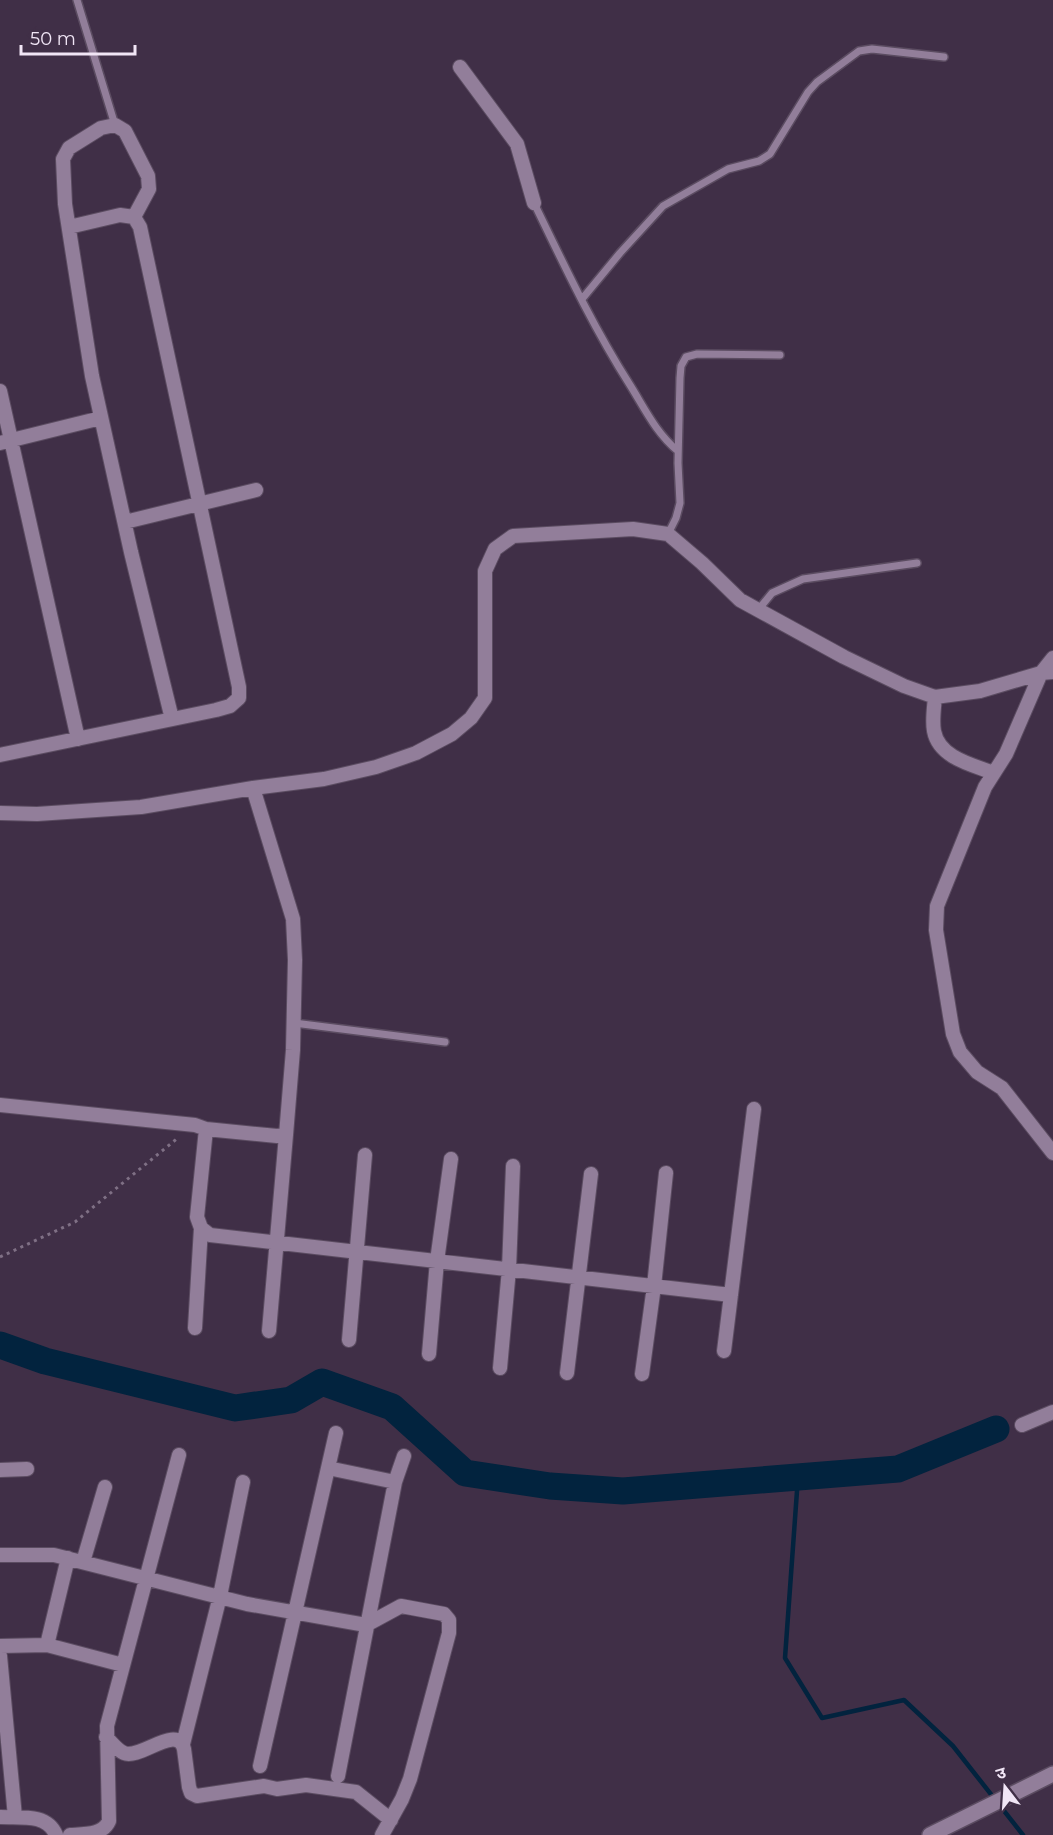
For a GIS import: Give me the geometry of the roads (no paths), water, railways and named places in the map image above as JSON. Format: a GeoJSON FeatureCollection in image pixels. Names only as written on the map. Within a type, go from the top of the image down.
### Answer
{"type":"FeatureCollection","features":[{"type":"Feature","properties":{"kind":"street"},"geometry":{"type":"LineString","coordinates":[[460,68],[517,144],[534,203]]}},
{"type":"Feature","properties":{"kind":"street"},"geometry":{"type":"LineString","coordinates":[[134,217],[149,189],[148,176],[125,131],[115,125],[101,128],[69,148],[63,159],[65,204],[92,376],[124,522],[172,719]]}},
{"type":"Feature","properties":{"kind":"street"},"geometry":{"type":"LineString","coordinates":[[0,755],[223,708],[230,706],[239,698],[239,687],[201,504],[140,226],[134,217],[120,214],[69,227]]}},
{"type":"Feature","properties":{"kind":"street"},"geometry":{"type":"LineString","coordinates":[[0,391],[6,442],[78,739]]}},
{"type":"Feature","properties":{"kind":"street"},"geometry":{"type":"LineString","coordinates":[[6,442],[101,418]]}},
{"type":"Feature","properties":{"kind":"street"},"geometry":{"type":"LineString","coordinates":[[124,522],[256,490]]}},
{"type":"Feature","properties":{"kind":"street"},"geometry":{"type":"LineString","coordinates":[[0,813],[37,814],[141,807],[253,788],[324,779],[376,767],[417,753],[452,734],[471,718],[485,698],[484,571],[495,549],[513,536],[633,529],[668,534],[740,600],[844,657],[904,686],[935,697],[980,691],[1047,672]]}},
{"type":"Feature","properties":{"kind":"street"},"geometry":{"type":"LineString","coordinates":[[1053,658],[1006,754],[985,787],[937,906],[936,930],[953,1034],[960,1052],[977,1072],[1002,1088],[1053,1153]]}},
{"type":"Feature","properties":{"kind":"street"},"geometry":{"type":"LineString","coordinates":[[935,697],[934,732],[940,745],[947,754],[994,773]]}},
{"type":"Feature","properties":{"kind":"street"},"geometry":{"type":"LineString","coordinates":[[253,788],[293,919],[295,960],[291,1096],[270,1331]]}},
{"type":"Feature","properties":{"kind":"street"},"geometry":{"type":"LineString","coordinates":[[0,1105],[277,1136],[286,1135]]}},
{"type":"Feature","properties":{"kind":"street"},"geometry":{"type":"LineString","coordinates":[[724,1351],[754,1109]]}},
{"type":"Feature","properties":{"kind":"street"},"geometry":{"type":"LineString","coordinates":[[200,1127],[196,1217],[201,1228],[210,1235],[731,1295]]}},
{"type":"Feature","properties":{"kind":"street"},"geometry":{"type":"LineString","coordinates":[[349,1340],[365,1155]]}},
{"type":"Feature","properties":{"kind":"street"},"geometry":{"type":"LineString","coordinates":[[429,1354],[437,1261],[451,1159]]}},
{"type":"Feature","properties":{"kind":"street"},"geometry":{"type":"LineString","coordinates":[[500,1368],[509,1269],[513,1166]]}},
{"type":"Feature","properties":{"kind":"street"},"geometry":{"type":"LineString","coordinates":[[642,1374],[666,1173]]}},
{"type":"Feature","properties":{"kind":"street"},"geometry":{"type":"LineString","coordinates":[[567,1373],[591,1174]]}},
{"type":"Feature","properties":{"kind":"street"},"geometry":{"type":"LineString","coordinates":[[195,1328],[201,1228]]}},
{"type":"Feature","properties":{"kind":"street"},"geometry":{"type":"LineString","coordinates":[[1022,1425],[1041,1415],[1053,1412]]}},
{"type":"Feature","properties":{"kind":"street"},"geometry":{"type":"LineString","coordinates":[[260,1766],[336,1434]]}},
{"type":"Feature","properties":{"kind":"street"},"geometry":{"type":"LineString","coordinates":[[70,1835],[99,1833],[107,1828],[109,1821],[107,1726],[178,1455]]}},
{"type":"Feature","properties":{"kind":"street"},"geometry":{"type":"LineString","coordinates":[[338,1776],[395,1482],[404,1456]]}},
{"type":"Feature","properties":{"kind":"street"},"geometry":{"type":"LineString","coordinates":[[328,1468],[395,1482]]}},
{"type":"Feature","properties":{"kind":"street"},"geometry":{"type":"LineString","coordinates":[[0,1470],[27,1469]]}},
{"type":"Feature","properties":{"kind":"street"},"geometry":{"type":"LineString","coordinates":[[243,1482],[220,1596],[183,1744],[191,1793],[197,1796],[264,1785],[277,1789],[306,1785],[356,1792],[391,1820]]}},
{"type":"Feature","properties":{"kind":"street"},"geometry":{"type":"LineString","coordinates":[[82,1562],[105,1487]]}},
{"type":"Feature","properties":{"kind":"street"},"geometry":{"type":"LineString","coordinates":[[0,1555],[54,1555],[247,1604],[366,1625],[402,1606],[444,1614],[449,1620],[449,1633],[410,1779],[382,1835]]}},
{"type":"Feature","properties":{"kind":"street"},"geometry":{"type":"LineString","coordinates":[[46,1645],[68,1558]]}},
{"type":"Feature","properties":{"kind":"street"},"geometry":{"type":"LineString","coordinates":[[0,1646],[46,1645],[123,1665]]}},
{"type":"Feature","properties":{"kind":"street"},"geometry":{"type":"LineString","coordinates":[[0,1656],[15,1818]]}},
{"type":"Feature","properties":{"kind":"street"},"geometry":{"type":"LineString","coordinates":[[106,1737],[123,1753],[130,1754],[169,1740],[178,1740],[183,1744]]}},
{"type":"Feature","properties":{"kind":"street"},"geometry":{"type":"LineString","coordinates":[[930,1835],[1053,1774]]}},
{"type":"Feature","properties":{"kind":"street"},"geometry":{"type":"LineString","coordinates":[[0,1817],[30,1817],[43,1821],[53,1828],[56,1835]]}},
{"type":"Feature","properties":{"kind":"lane"},"geometry":{"type":"LineString","coordinates":[[77,0],[115,125]]}},
{"type":"Feature","properties":{"kind":"lane"},"geometry":{"type":"LineString","coordinates":[[582,299],[663,206],[728,169],[759,161],[770,154],[808,92],[817,82],[859,51],[872,49],[944,57]]}},
{"type":"Feature","properties":{"kind":"lane"},"geometry":{"type":"LineString","coordinates":[[534,203],[615,363],[664,440],[678,451]]}},
{"type":"Feature","properties":{"kind":"lane"},"geometry":{"type":"LineString","coordinates":[[668,534],[680,503],[678,451],[680,378],[681,366],[686,357],[697,354],[780,355]]}},
{"type":"Feature","properties":{"kind":"lane"},"geometry":{"type":"LineString","coordinates":[[758,610],[772,593],[803,579],[917,563]]}},
{"type":"Feature","properties":{"kind":"lane"},"geometry":{"type":"LineString","coordinates":[[294,1023],[445,1042]]}},
{"type":"Feature","properties":{"kind":"waterway"},"geometry":{"type":"LineString","coordinates":[[0,1345],[45,1361],[235,1408],[291,1400],[322,1382],[392,1407],[465,1473],[550,1486],[623,1491],[898,1469],[996,1429]]}},
{"type":"Feature","properties":{"kind":"waterway"},"geometry":{"type":"LineString","coordinates":[[798,1477],[785,1658],[822,1718],[904,1700],[953,1746],[1023,1835]]}}]}
